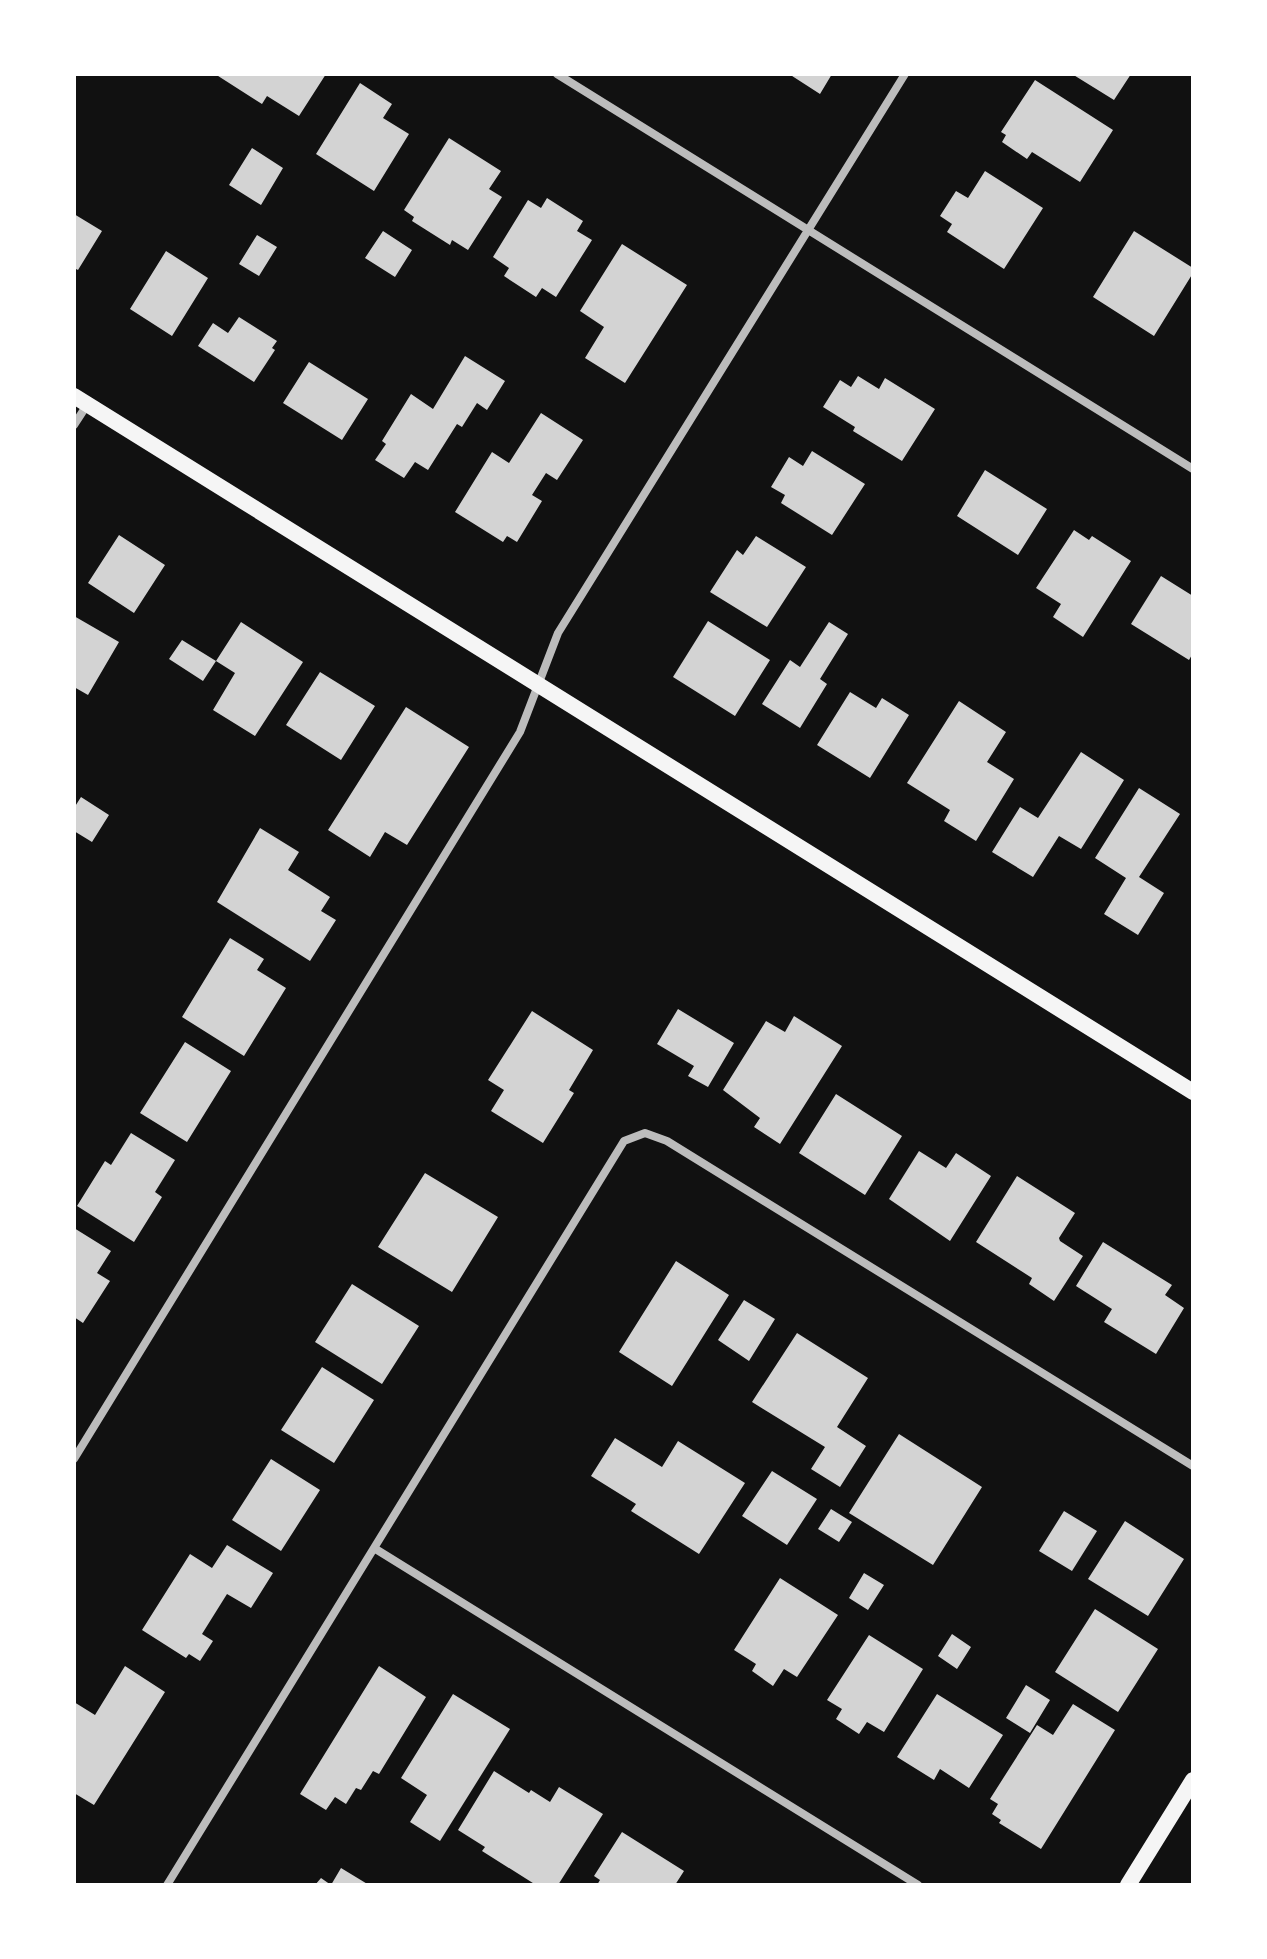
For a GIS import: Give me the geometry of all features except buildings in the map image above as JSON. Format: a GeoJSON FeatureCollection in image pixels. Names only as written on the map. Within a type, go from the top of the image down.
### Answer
{"type":"FeatureCollection","features":[{"type":"Feature","properties":{"kind":"main road"},"geometry":{"type":"LineString","coordinates":[[80,400],[1193,1092]]}},
{"type":"Feature","properties":{"kind":"main road"},"geometry":{"type":"LineString","coordinates":[[1128,1885],[1193,1780]]}},
{"type":"Feature","properties":{"kind":"street"},"geometry":{"type":"LineString","coordinates":[[557,74],[1193,469]]}},
{"type":"Feature","properties":{"kind":"street"},"geometry":{"type":"LineString","coordinates":[[74,1459],[520,732],[558,633],[905,74]]}},
{"type":"Feature","properties":{"kind":"street"},"geometry":{"type":"LineString","coordinates":[[74,425],[80,400]]}},
{"type":"Feature","properties":{"kind":"street"},"geometry":{"type":"LineString","coordinates":[[167,1885],[624,1141],[645,1133],[667,1141],[1193,1466]]}},
{"type":"Feature","properties":{"kind":"street"},"geometry":{"type":"LineString","coordinates":[[374,1548],[918,1885]]}}]}
